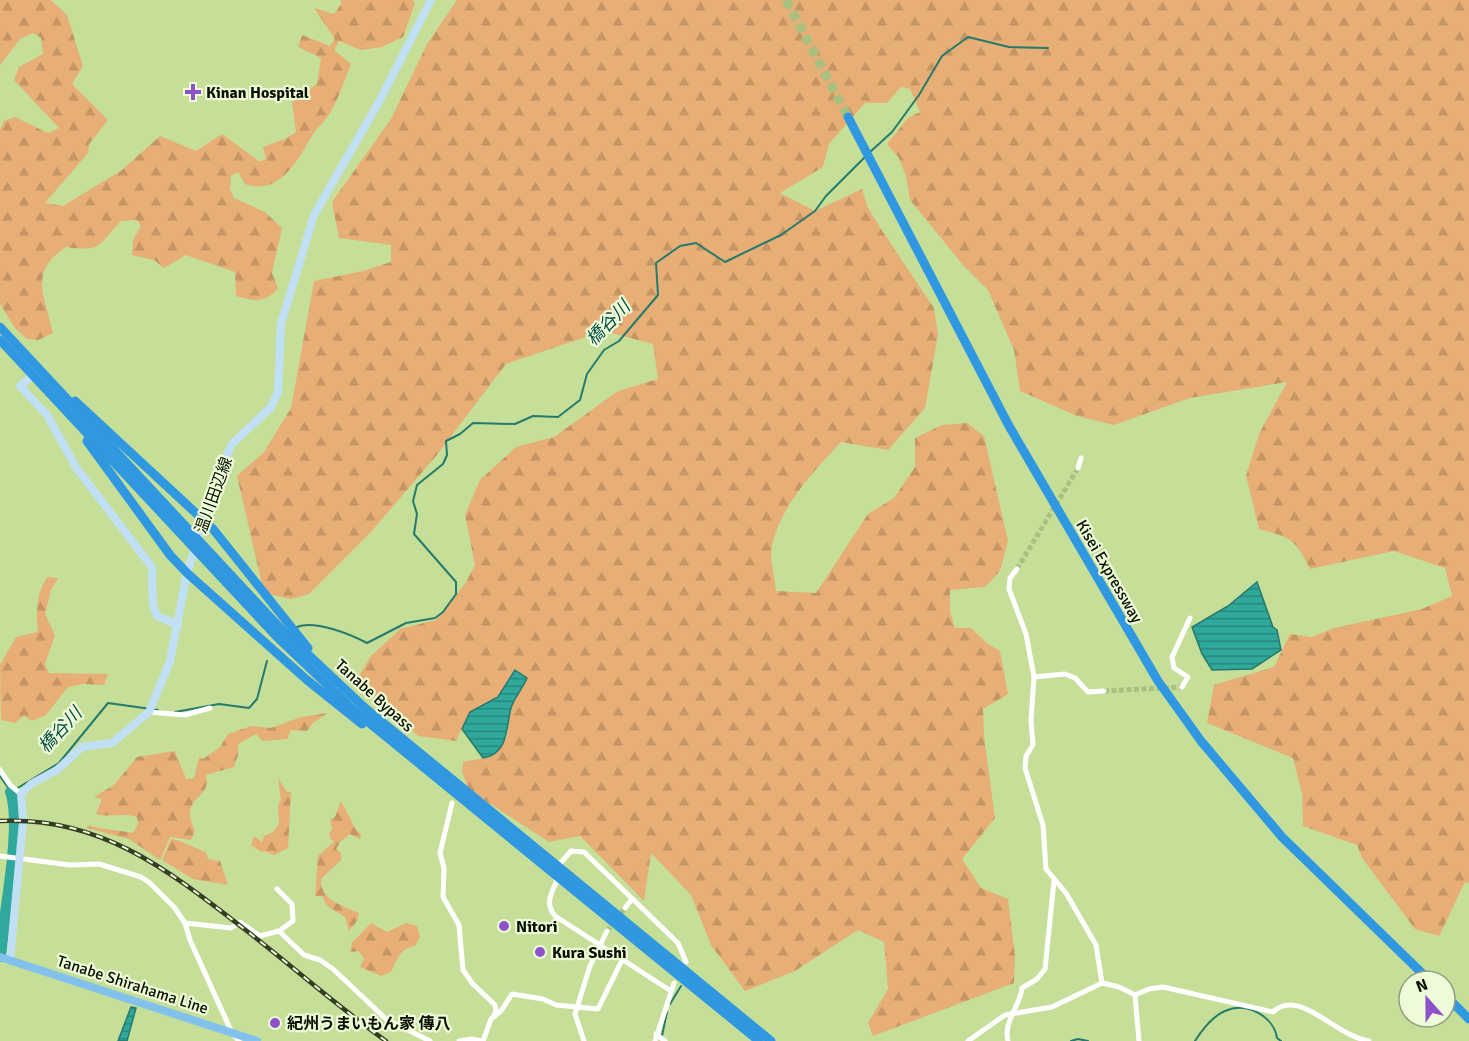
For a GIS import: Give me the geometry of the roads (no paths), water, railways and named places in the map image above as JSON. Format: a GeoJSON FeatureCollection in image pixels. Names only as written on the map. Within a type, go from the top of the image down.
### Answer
{"type":"FeatureCollection","features":[{"type":"Feature","properties":{"kind":"highway","name":"Kisei Expressway"},"geometry":{"type":"LineString","coordinates":[[848,117],[1009,426],[1158,681],[1201,741],[1282,837],[1418,969]]}},
{"type":"Feature","properties":{"kind":"highway","name":"Tanabe Bypass"},"geometry":{"type":"LineString","coordinates":[[0,327],[30,369]]}},
{"type":"Feature","properties":{"kind":"highway","name":"Tanabe Bypass"},"geometry":{"type":"LineString","coordinates":[[0,340],[187,535],[290,649],[356,711],[558,878],[766,1040]]}},
{"type":"Feature","properties":{"kind":"highway"},"geometry":{"type":"LineString","coordinates":[[30,369],[222,540],[304,644],[365,708]]}},
{"type":"Feature","properties":{"kind":"highway"},"geometry":{"type":"LineString","coordinates":[[30,369],[170,555],[187,573],[342,709],[412,758]]}},
{"type":"Feature","properties":{"kind":"highway","name":"Tanabe Bypass"},"geometry":{"type":"LineString","coordinates":[[199,548],[365,708],[766,1040]]}},
{"type":"Feature","properties":{"kind":"highway"},"geometry":{"type":"LineString","coordinates":[[1457,1007],[1469,1019]]}},
{"type":"Feature","properties":{"kind":"main road","name":"温川田辺線"},"geometry":{"type":"LineString","coordinates":[[19,793],[57,770],[82,747],[112,743],[151,709],[170,661],[187,573],[209,498],[232,444],[271,407],[278,393],[281,324],[314,215],[380,100],[431,0]]}},
{"type":"Feature","properties":{"kind":"main road"},"geometry":{"type":"LineString","coordinates":[[30,369],[21,386],[47,415],[77,469],[152,567],[153,605],[157,616],[178,625]]}},
{"type":"Feature","properties":{"kind":"main road"},"geometry":{"type":"LineString","coordinates":[[5,959],[16,858],[23,821],[19,793]]}},
{"type":"Feature","properties":{"kind":"main road","name":"Tanabe Shirahama Line"},"geometry":{"type":"LineString","coordinates":[[5,959],[257,1041]]}},
{"type":"Feature","properties":{"kind":"street"},"geometry":{"type":"LineString","coordinates":[[1078,468],[1081,458]]}},
{"type":"Feature","properties":{"kind":"street"},"geometry":{"type":"LineString","coordinates":[[1017,569],[1010,578],[1009,589],[1026,634],[1034,677],[1031,720],[1033,745],[1026,756],[1025,768],[1043,825],[1046,869],[1066,893],[1095,945],[1102,983]]}},
{"type":"Feature","properties":{"kind":"street"},"geometry":{"type":"LineString","coordinates":[[1182,687],[1188,676],[1174,668],[1172,657],[1190,618]]}},
{"type":"Feature","properties":{"kind":"street"},"geometry":{"type":"LineString","coordinates":[[1034,677],[1065,674],[1075,678],[1088,692],[1104,691]]}},
{"type":"Feature","properties":{"kind":"street"},"geometry":{"type":"LineString","coordinates":[[151,709],[185,715],[210,708]]}},
{"type":"Feature","properties":{"kind":"street"},"geometry":{"type":"LineString","coordinates":[[0,770],[10,785],[19,793]]}},
{"type":"Feature","properties":{"kind":"street"},"geometry":{"type":"LineString","coordinates":[[452,803],[440,853],[444,868],[442,897],[459,925],[463,970],[472,983],[495,1005],[496,1011],[483,1041],[472,1039],[459,1041]]}},
{"type":"Feature","properties":{"kind":"street"},"geometry":{"type":"LineString","coordinates":[[557,867],[572,851],[578,849],[678,943],[686,962]]}},
{"type":"Feature","properties":{"kind":"street"},"geometry":{"type":"LineString","coordinates":[[3,856],[70,865],[99,864],[141,877],[165,896],[185,923],[190,940],[232,1033],[239,1041]]}},
{"type":"Feature","properties":{"kind":"street"},"geometry":{"type":"LineString","coordinates":[[558,878],[548,903],[549,909],[671,991]]}},
{"type":"Feature","properties":{"kind":"street"},"geometry":{"type":"LineString","coordinates":[[1008,1041],[1005,1031],[1021,998],[1022,988],[1037,979],[1045,969],[1054,881]]}},
{"type":"Feature","properties":{"kind":"street"},"geometry":{"type":"LineString","coordinates":[[185,923],[231,928],[240,922],[260,936],[279,932],[293,921],[291,904],[277,889]]}},
{"type":"Feature","properties":{"kind":"street"},"geometry":{"type":"LineString","coordinates":[[626,908],[632,899]]}},
{"type":"Feature","properties":{"kind":"street"},"geometry":{"type":"LineString","coordinates":[[584,1041],[575,1014],[576,1007],[599,943],[607,931]]}},
{"type":"Feature","properties":{"kind":"street"},"geometry":{"type":"LineString","coordinates":[[279,932],[304,955],[320,960],[333,969],[386,1019],[430,1041]]}},
{"type":"Feature","properties":{"kind":"street"},"geometry":{"type":"LineString","coordinates":[[493,1017],[501,1011],[512,994],[543,999],[556,1005],[598,1009],[623,958]]}},
{"type":"Feature","properties":{"kind":"street"},"geometry":{"type":"LineString","coordinates":[[665,1041],[655,1038],[674,983]]}},
{"type":"Feature","properties":{"kind":"street"},"geometry":{"type":"LineString","coordinates":[[968,1041],[996,1020],[1052,1007],[1102,983],[1119,987],[1135,995],[1163,987],[1273,1012],[1281,1004],[1296,1003],[1360,1040],[1369,1041]]}},
{"type":"Feature","properties":{"kind":"street"},"geometry":{"type":"LineString","coordinates":[[1135,995],[1139,1041]]}},
{"type":"Feature","properties":{"kind":"water"},"geometry":{"type":"Polygon","coordinates":[[[1257,582],[1273,627],[1277,630],[1281,650],[1252,669],[1212,670],[1202,654],[1192,627],[1228,606],[1257,582]]]}},
{"type":"Feature","properties":{"kind":"water"},"geometry":{"type":"Polygon","coordinates":[[[515,670],[527,678],[512,704],[502,745],[498,751],[483,758],[462,729],[470,712],[498,697],[515,670]]]}},
{"type":"Feature","properties":{"kind":"water"},"geometry":{"type":"Polygon","coordinates":[[[131,1007],[136,1008],[127,1041],[118,1041],[131,1007]]]}},
{"type":"Feature","properties":{"kind":"waterway","name":"橋谷川"},"geometry":{"type":"LineString","coordinates":[[870,152],[892,132],[919,95],[942,56],[968,37],[1009,47],[1048,48]]}},
{"type":"Feature","properties":{"kind":"waterway","name":"橋谷川"},"geometry":{"type":"LineString","coordinates":[[297,627],[304,625],[323,627],[367,643],[406,623],[435,618],[443,612],[456,594],[456,582],[414,534],[417,514],[413,501],[417,485],[443,464],[447,455],[446,441],[460,434],[473,423],[515,424],[533,416],[558,417],[580,400],[587,374],[604,350],[619,341],[658,295],[656,263],[680,246],[696,243],[725,262],[781,235],[815,211],[826,196],[866,156]]}},
{"type":"Feature","properties":{"kind":"waterway","name":"橋谷川"},"geometry":{"type":"LineString","coordinates":[[175,712],[219,704],[249,708],[257,699],[267,661]]}},
{"type":"Feature","properties":{"kind":"waterway","name":"橋谷川"},"geometry":{"type":"LineString","coordinates":[[0,776],[11,792],[59,763],[108,703],[158,710]]}},
{"type":"Feature","properties":{"kind":"waterway","name":"橋谷川"},"geometry":{"type":"LineString","coordinates":[[0,956],[14,848],[14,807],[11,792]]}},
{"type":"Feature","properties":{"kind":"waterway"},"geometry":{"type":"LineString","coordinates":[[670,1004],[681,986]]}},
{"type":"Feature","properties":{"kind":"waterway"},"geometry":{"type":"LineString","coordinates":[[1195,1041],[1216,1016],[1233,1008],[1258,1013],[1271,1024],[1277,1038],[1281,1041]]}},
{"type":"Feature","properties":{"kind":"waterway"},"geometry":{"type":"LineString","coordinates":[[662,1036],[667,1012]]}},
{"type":"Feature","properties":{"kind":"waterway"},"geometry":{"type":"LineString","coordinates":[[1071,1041],[1078,1039],[1088,1041]]}},
{"type":"Feature","properties":{"kind":"tunnel"},"geometry":{"type":"LineString","coordinates":[[786,0],[848,117]]}},
{"type":"Feature","properties":{"kind":"tunnel"},"geometry":{"type":"LineString","coordinates":[[1017,569],[1078,468]]}},
{"type":"Feature","properties":{"kind":"tunnel"},"geometry":{"type":"LineString","coordinates":[[1104,691],[1182,687]]}},
{"type":"Feature","properties":{"kind":"tunnel"},"geometry":{"type":"LineString","coordinates":[[607,931],[625,908]]}},
{"type":"Feature","properties":{"kind":"railway"},"geometry":{"type":"LineString","coordinates":[[0,821],[36,822],[70,827],[101,837],[160,867],[261,942],[386,1041]]}},
{"type":"Feature","properties":{"kind":"place","name":"Kinan Hospital"},"geometry":{"type":"Point","coordinates":[193,92]}},
{"type":"Feature","properties":{"kind":"place","name":"Nitori"},"geometry":{"type":"Point","coordinates":[504,926]}},
{"type":"Feature","properties":{"kind":"place","name":"Kura Sushi"},"geometry":{"type":"Point","coordinates":[540,952]}},
{"type":"Feature","properties":{"kind":"place","name":"紀州うまいもん家 傳八"},"geometry":{"type":"Point","coordinates":[275,1023]}}]}
